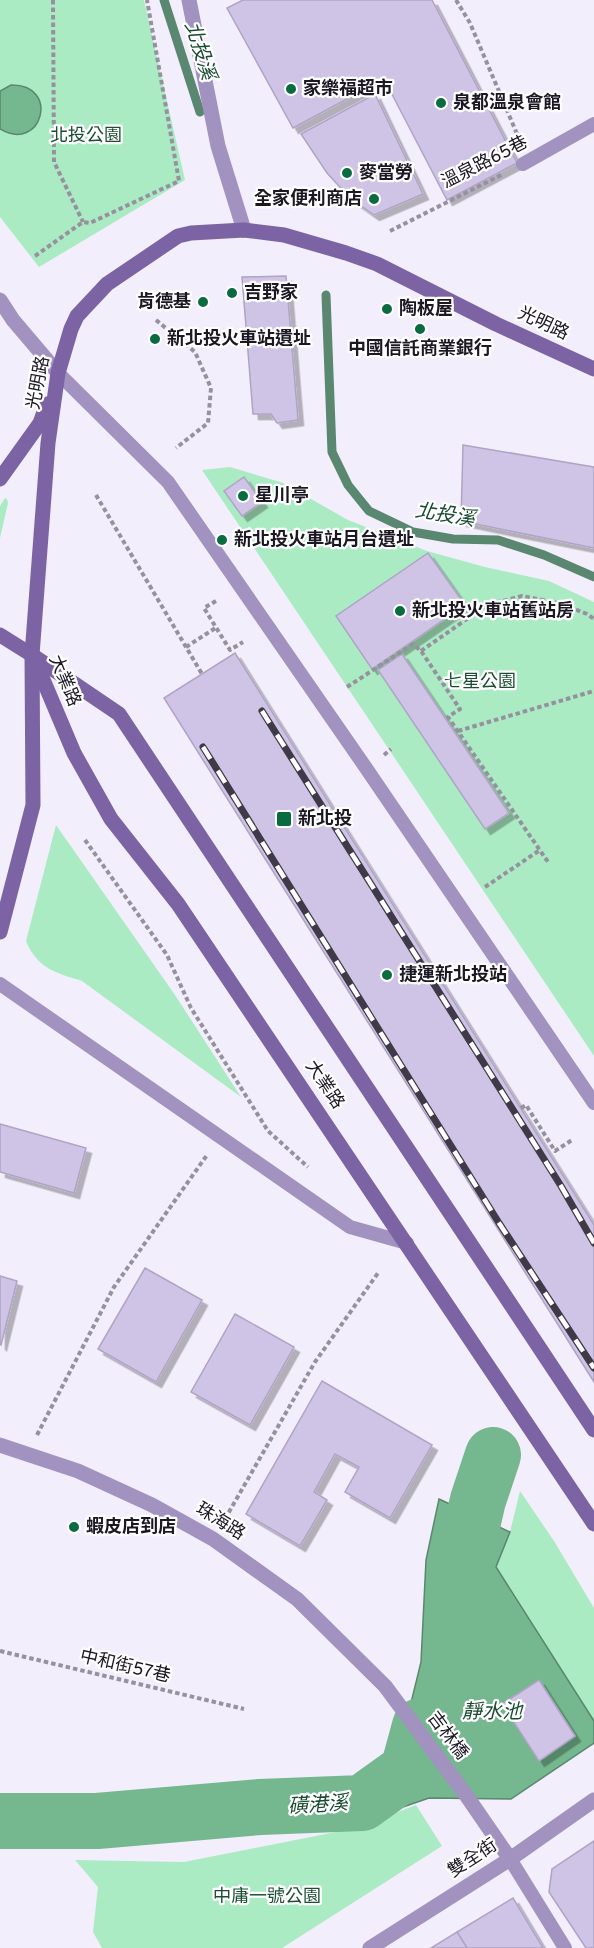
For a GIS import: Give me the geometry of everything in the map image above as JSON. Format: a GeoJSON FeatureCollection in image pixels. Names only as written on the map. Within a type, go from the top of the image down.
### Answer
{"type":"FeatureCollection","features":[{"type":"Feature","properties":{"kind":"main road","name":"光明路"},"geometry":{"type":"LineString","coordinates":[[0,932],[33,805],[32,655],[48,444],[58,373],[70,329],[77,316],[107,284],[178,236],[191,233],[244,230],[284,235],[346,252],[377,264],[496,324],[594,369]]}},
{"type":"Feature","properties":{"kind":"main road"},"geometry":{"type":"LineString","coordinates":[[0,479],[40,423],[58,373]]}},
{"type":"Feature","properties":{"kind":"main road"},"geometry":{"type":"LineString","coordinates":[[0,635],[32,655]]}},
{"type":"Feature","properties":{"kind":"main road","name":"大業路"},"geometry":{"type":"LineString","coordinates":[[32,655],[74,753],[111,819],[178,904],[594,1524]]}},
{"type":"Feature","properties":{"kind":"main road","name":"大業路"},"geometry":{"type":"LineString","coordinates":[[32,655],[119,714],[594,1430]]}},
{"type":"Feature","properties":{"kind":"street"},"geometry":{"type":"LineString","coordinates":[[189,0],[218,146],[244,230]]}},
{"type":"Feature","properties":{"kind":"street"},"geometry":{"type":"LineString","coordinates":[[0,300],[13,320],[58,373]]}},
{"type":"Feature","properties":{"kind":"street","name":"珠海路"},"geometry":{"type":"LineString","coordinates":[[0,1445],[78,1471],[152,1504],[213,1539],[297,1599],[385,1686]]}},
{"type":"Feature","properties":{"kind":"street","name":"吉林橋"},"geometry":{"type":"LineString","coordinates":[[385,1686],[477,1810],[510,1859]]}},
{"type":"Feature","properties":{"kind":"street","name":"雙全街"},"geometry":{"type":"LineString","coordinates":[[370,1948],[510,1859],[594,1800]]}},
{"type":"Feature","properties":{"kind":"lane","name":"溫泉路65巷"},"geometry":{"type":"LineString","coordinates":[[523,157],[594,124]]}},
{"type":"Feature","properties":{"kind":"lane"},"geometry":{"type":"LineString","coordinates":[[58,373],[168,483],[594,1103]]}},
{"type":"Feature","properties":{"kind":"lane"},"geometry":{"type":"LineString","coordinates":[[0,984],[350,1227],[407,1243]]}},
{"type":"Feature","properties":{"kind":"lane"},"geometry":{"type":"LineString","coordinates":[[510,1859],[565,1948]]}},
{"type":"Feature","properties":{"kind":"path"},"geometry":{"type":"LineString","coordinates":[[53,0],[54,162],[83,222]]}},
{"type":"Feature","properties":{"kind":"path"},"geometry":{"type":"LineString","coordinates":[[35,256],[83,222],[90,223],[179,181],[147,0]]}},
{"type":"Feature","properties":{"kind":"path"},"geometry":{"type":"LineString","coordinates":[[456,0],[470,23],[523,157]]}},
{"type":"Feature","properties":{"kind":"path","name":"溫泉路65巷"},"geometry":{"type":"LineString","coordinates":[[390,231],[523,157]]}},
{"type":"Feature","properties":{"kind":"path"},"geometry":{"type":"LineString","coordinates":[[156,320],[195,352],[211,388],[208,423],[176,448]]}},
{"type":"Feature","properties":{"kind":"path"},"geometry":{"type":"LineString","coordinates":[[96,495],[202,674]]}},
{"type":"Feature","properties":{"kind":"path"},"geometry":{"type":"LineString","coordinates":[[421,651],[487,605],[522,596],[559,603],[594,619]]}},
{"type":"Feature","properties":{"kind":"path"},"geometry":{"type":"LineString","coordinates":[[216,601],[204,608],[230,650],[243,642]]}},
{"type":"Feature","properties":{"kind":"path"},"geometry":{"type":"LineString","coordinates":[[186,647],[217,627]]}},
{"type":"Feature","properties":{"kind":"path"},"geometry":{"type":"LineString","coordinates":[[347,687],[413,644],[421,651],[460,709],[448,717],[548,862]]}},
{"type":"Feature","properties":{"kind":"path"},"geometry":{"type":"LineString","coordinates":[[458,731],[594,691]]}},
{"type":"Feature","properties":{"kind":"path"},"geometry":{"type":"LineString","coordinates":[[85,840],[167,955],[191,1008],[268,1131],[314,1173]]}},
{"type":"Feature","properties":{"kind":"path"},"geometry":{"type":"LineString","coordinates":[[485,887],[540,850]]}},
{"type":"Feature","properties":{"kind":"path"},"geometry":{"type":"LineString","coordinates":[[521,1108],[526,1105],[555,1151],[572,1140]]}},
{"type":"Feature","properties":{"kind":"path"},"geometry":{"type":"LineString","coordinates":[[28,1454],[114,1287],[219,1137]]}},
{"type":"Feature","properties":{"kind":"path"},"geometry":{"type":"LineString","coordinates":[[213,1539],[315,1362],[378,1273]]}},
{"type":"Feature","properties":{"kind":"path","name":"中和街57巷"},"geometry":{"type":"LineString","coordinates":[[0,1651],[244,1709]]}},
{"type":"Feature","properties":{"kind":"green space","name":"北投公園"},"geometry":{"type":"Polygon","coordinates":[[[0,0],[144,0],[185,180],[39,267],[0,217],[0,0]]]}},
{"type":"Feature","properties":{"kind":"green space","name":"七星公園"},"geometry":{"type":"Polygon","coordinates":[[[230,467],[283,483],[348,520],[427,551],[549,581],[594,602],[594,1056],[202,470],[230,467]]]}},
{"type":"Feature","properties":{"kind":"green space"},"geometry":{"type":"Polygon","coordinates":[[[5,498],[8,503],[0,538],[0,506],[5,498]]]}},
{"type":"Feature","properties":{"kind":"green space"},"geometry":{"type":"Polygon","coordinates":[[[56,825],[175,995],[241,1097],[82,981],[48,968],[30,950],[26,941],[56,825]]]}},
{"type":"Feature","properties":{"kind":"green space"},"geometry":{"type":"Polygon","coordinates":[[[520,1491],[554,1541],[594,1608],[594,1743],[496,1567],[510,1532],[520,1491]]]}},
{"type":"Feature","properties":{"kind":"green space","name":"中庸一號公園"},"geometry":{"type":"Polygon","coordinates":[[[416,1805],[442,1846],[282,1948],[102,1948],[93,1932],[98,1887],[75,1860],[184,1862],[356,1828],[416,1805]]]}},
{"type":"Feature","properties":{"kind":"water"},"geometry":{"type":"Polygon","coordinates":[[[11,85],[27,88],[36,95],[41,105],[40,116],[35,126],[26,133],[15,134],[0,129],[0,91],[11,85]]]}},
{"type":"Feature","properties":{"kind":"water","name":"靜水池"},"geometry":{"type":"Polygon","coordinates":[[[439,1499],[510,1532],[496,1567],[594,1721],[594,1743],[511,1799],[429,1798],[397,1809],[374,1774],[398,1756],[421,1662],[426,1560],[439,1499]]]}},
{"type":"Feature","properties":{"kind":"building","name":"泉都溫泉會館"},"geometry":{"type":"Polygon","coordinates":[[[243,0],[432,0],[517,163],[447,200],[384,79],[293,128],[227,8],[243,0]]]}},
{"type":"Feature","properties":{"kind":"building"},"geometry":{"type":"Polygon","coordinates":[[[375,94],[423,194],[374,215],[350,198],[327,173],[301,134],[375,94]]]}},
{"type":"Feature","properties":{"kind":"building"},"geometry":{"type":"Polygon","coordinates":[[[286,276],[298,420],[277,423],[271,414],[253,414],[242,277],[286,276]]]}},
{"type":"Feature","properties":{"kind":"building"},"geometry":{"type":"Polygon","coordinates":[[[463,445],[594,467],[594,548],[461,521],[463,445]]]}},
{"type":"Feature","properties":{"kind":"building","name":"星川亭"},"geometry":{"type":"Polygon","coordinates":[[[244,477],[262,502],[242,516],[224,491],[244,477]]]}},
{"type":"Feature","properties":{"kind":"building","name":"新北投火車站舊站房"},"geometry":{"type":"Polygon","coordinates":[[[428,553],[465,605],[372,669],[336,616],[428,553]]]}},
{"type":"Feature","properties":{"kind":"building","name":"捷運新北投站"},"geometry":{"type":"Polygon","coordinates":[[[235,653],[594,1225],[594,1382],[164,698],[235,653]]]}},
{"type":"Feature","properties":{"kind":"building"},"geometry":{"type":"Polygon","coordinates":[[[402,654],[509,813],[485,829],[378,670],[402,654]]]}},
{"type":"Feature","properties":{"kind":"building"},"geometry":{"type":"Polygon","coordinates":[[[0,1124],[86,1148],[74,1193],[0,1172],[0,1124]]]}},
{"type":"Feature","properties":{"kind":"building"},"geometry":{"type":"Polygon","coordinates":[[[145,1268],[202,1300],[156,1382],[98,1349],[145,1268]]]}},
{"type":"Feature","properties":{"kind":"building"},"geometry":{"type":"Polygon","coordinates":[[[0,1276],[17,1281],[1,1345],[0,1344],[0,1276]]]}},
{"type":"Feature","properties":{"kind":"building"},"geometry":{"type":"Polygon","coordinates":[[[235,1314],[294,1347],[250,1425],[191,1392],[235,1314]]]}},
{"type":"Feature","properties":{"kind":"building"},"geometry":{"type":"Polygon","coordinates":[[[322,1381],[432,1445],[390,1518],[345,1492],[359,1467],[335,1454],[314,1492],[327,1500],[300,1546],[246,1514],[322,1381]]]}},
{"type":"Feature","properties":{"kind":"building"},"geometry":{"type":"Polygon","coordinates":[[[539,1680],[575,1736],[539,1761],[502,1704],[539,1680]]]}},
{"type":"Feature","properties":{"kind":"building"},"geometry":{"type":"Polygon","coordinates":[[[594,1841],[594,1948],[586,1948],[549,1892],[552,1869],[594,1841]]]}},
{"type":"Feature","properties":{"kind":"building"},"geometry":{"type":"Polygon","coordinates":[[[513,1898],[543,1948],[467,1948],[457,1932],[513,1898]]]}},
{"type":"Feature","properties":{"kind":"building"},"geometry":{"type":"Polygon","coordinates":[[[457,1932],[467,1948],[431,1948],[457,1932]]]}},
{"type":"Feature","properties":{"kind":"waterway","name":"北投溪"},"geometry":{"type":"LineString","coordinates":[[164,0],[200,112]]}},
{"type":"Feature","properties":{"kind":"waterway","name":"北投溪"},"geometry":{"type":"LineString","coordinates":[[326,295],[332,452],[348,485],[369,511],[413,532],[453,539],[498,540],[544,555],[594,577]]}},
{"type":"Feature","properties":{"kind":"waterway","name":"磺港溪"},"geometry":{"type":"LineString","coordinates":[[457,1590],[478,1500],[493,1455]]}},
{"type":"Feature","properties":{"kind":"waterway","name":"磺港溪"},"geometry":{"type":"LineString","coordinates":[[0,1821],[97,1821],[260,1807],[362,1803],[408,1770],[420,1726]]}},
{"type":"Feature","properties":{"kind":"railway"},"geometry":{"type":"LineString","coordinates":[[262,711],[561,1186],[594,1243]]}},
{"type":"Feature","properties":{"kind":"railway"},"geometry":{"type":"LineString","coordinates":[[203,747],[499,1223],[594,1368]]}},
{"type":"Feature","properties":{"kind":"place","name":"家樂福超市"},"geometry":{"type":"Point","coordinates":[291,89]}},
{"type":"Feature","properties":{"kind":"place","name":"泉都溫泉會館"},"geometry":{"type":"Point","coordinates":[441,103]}},
{"type":"Feature","properties":{"kind":"place","name":"麥當勞"},"geometry":{"type":"Point","coordinates":[347,173]}},
{"type":"Feature","properties":{"kind":"place","name":"全家便利商店"},"geometry":{"type":"Point","coordinates":[374,199]}},
{"type":"Feature","properties":{"kind":"place","name":"吉野家"},"geometry":{"type":"Point","coordinates":[232,293]}},
{"type":"Feature","properties":{"kind":"place","name":"肯德基"},"geometry":{"type":"Point","coordinates":[203,302]}},
{"type":"Feature","properties":{"kind":"place","name":"陶板屋"},"geometry":{"type":"Point","coordinates":[387,309]}},
{"type":"Feature","properties":{"kind":"place","name":"中國信託商業銀行"},"geometry":{"type":"Point","coordinates":[420,329]}},
{"type":"Feature","properties":{"kind":"place","name":"新北投火車站遺址"},"geometry":{"type":"Point","coordinates":[155,339]}},
{"type":"Feature","properties":{"kind":"place","name":"星川亭"},"geometry":{"type":"Point","coordinates":[243,496]}},
{"type":"Feature","properties":{"kind":"place","name":"新北投火車站月台遺址"},"geometry":{"type":"Point","coordinates":[222,540]}},
{"type":"Feature","properties":{"kind":"place","name":"新北投火車站舊站房"},"geometry":{"type":"Point","coordinates":[400,611]}},
{"type":"Feature","properties":{"kind":"place","name":"新北投"},"geometry":{"type":"Point","coordinates":[284,819]}},
{"type":"Feature","properties":{"kind":"place","name":"捷運新北投站"},"geometry":{"type":"Point","coordinates":[387,975]}},
{"type":"Feature","properties":{"kind":"place","name":"蝦皮店到店"},"geometry":{"type":"Point","coordinates":[74,1527]}}]}
